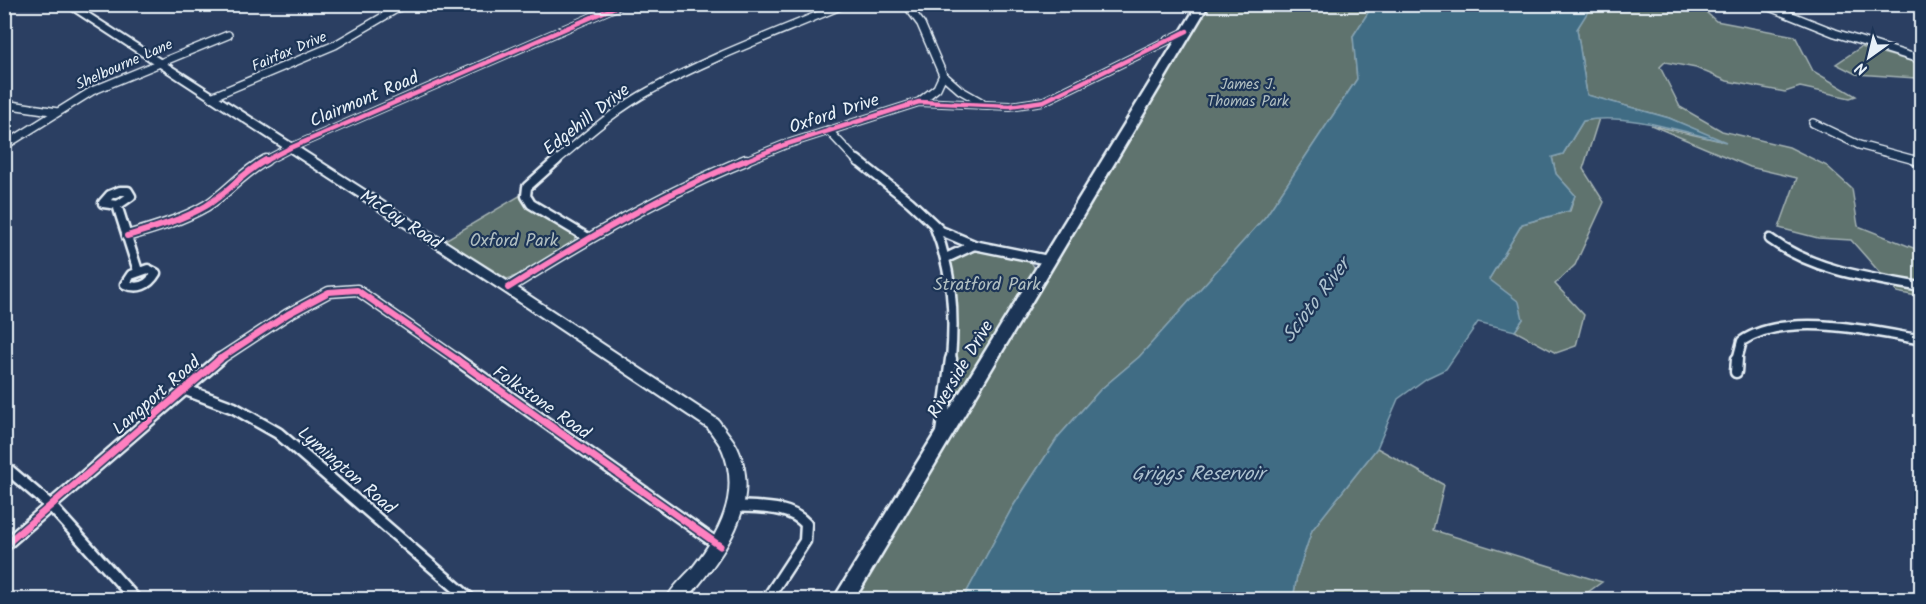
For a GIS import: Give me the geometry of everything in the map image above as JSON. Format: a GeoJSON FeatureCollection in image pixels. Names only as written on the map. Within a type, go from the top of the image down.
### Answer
{"type":"FeatureCollection","features":[{"type":"Feature","properties":{"kind":"main road","name":"McCoy Road"},"geometry":{"type":"LineString","coordinates":[[67,4],[508,288],[713,424],[728,444],[734,460],[738,478],[736,506],[720,546],[675,600]]}},
{"type":"Feature","properties":{"kind":"main road","name":"Riverside Drive"},"geometry":{"type":"LineString","coordinates":[[843,600],[1201,5]]}},
{"type":"Feature","properties":{"kind":"street","name":"Fairfax Drive"},"geometry":{"type":"LineString","coordinates":[[211,97],[324,51],[360,33],[405,4]]}},
{"type":"Feature","properties":{"kind":"street","name":"Clairmont Road"},"geometry":{"type":"LineString","coordinates":[[127,236],[180,219],[206,206],[247,170],[290,148],[622,4]]}},
{"type":"Feature","properties":{"kind":"street","name":"Edgehill Drive"},"geometry":{"type":"LineString","coordinates":[[588,238],[531,204],[526,196],[535,178],[612,114],[650,90],[845,4]]}},
{"type":"Feature","properties":{"kind":"street"},"geometry":{"type":"LineString","coordinates":[[906,4],[921,24],[943,75],[960,90],[986,104]]}},
{"type":"Feature","properties":{"kind":"street"},"geometry":{"type":"LineString","coordinates":[[1762,4],[1835,33],[1922,60]]}},
{"type":"Feature","properties":{"kind":"street","name":"Oxford Drive"},"geometry":{"type":"LineString","coordinates":[[508,288],[588,238],[668,195],[757,156],[828,130],[919,102],[1010,106],[1044,101],[1187,31]]}},
{"type":"Feature","properties":{"kind":"street","name":"Shelbourne Lane"},"geometry":{"type":"LineString","coordinates":[[4,146],[101,87],[228,35]]}},
{"type":"Feature","properties":{"kind":"street"},"geometry":{"type":"LineString","coordinates":[[919,102],[936,91],[942,83],[943,75]]}},
{"type":"Feature","properties":{"kind":"street"},"geometry":{"type":"LineString","coordinates":[[4,104],[58,112]]}},
{"type":"Feature","properties":{"kind":"street"},"geometry":{"type":"LineString","coordinates":[[1814,123],[1866,148],[1922,162]]}},
{"type":"Feature","properties":{"kind":"street"},"geometry":{"type":"LineString","coordinates":[[828,130],[862,166],[952,237],[974,245],[1048,260]]}},
{"type":"Feature","properties":{"kind":"street"},"geometry":{"type":"LineString","coordinates":[[117,205],[138,271]]}},
{"type":"Feature","properties":{"kind":"street"},"geometry":{"type":"LineString","coordinates":[[934,225],[946,258],[951,286],[952,329],[940,440]]}},
{"type":"Feature","properties":{"kind":"street"},"geometry":{"type":"LineString","coordinates":[[1770,239],[1784,250],[1806,260],[1922,287]]}},
{"type":"Feature","properties":{"kind":"street"},"geometry":{"type":"LineString","coordinates":[[946,258],[974,245]]}},
{"type":"Feature","properties":{"kind":"street","name":"Langport Road"},"geometry":{"type":"LineString","coordinates":[[4,546],[220,359],[262,330],[316,298],[343,290]]}},
{"type":"Feature","properties":{"kind":"street","name":"Folkstone Road"},"geometry":{"type":"LineString","coordinates":[[343,290],[357,290],[366,295],[720,546]]}},
{"type":"Feature","properties":{"kind":"street"},"geometry":{"type":"LineString","coordinates":[[1736,372],[1739,346],[1742,340],[1768,327],[1837,329],[1922,340]]}},
{"type":"Feature","properties":{"kind":"street","name":"Lymington Road"},"geometry":{"type":"LineString","coordinates":[[186,390],[212,397],[245,412],[278,433],[471,600]]}},
{"type":"Feature","properties":{"kind":"street"},"geometry":{"type":"LineString","coordinates":[[4,466],[51,506],[136,600]]}},
{"type":"Feature","properties":{"kind":"street"},"geometry":{"type":"LineString","coordinates":[[736,506],[788,511],[799,516],[806,525],[805,541],[767,599]]}},
{"type":"Feature","properties":{"kind":"green space"},"geometry":{"type":"Polygon","coordinates":[[[1697,4],[1716,21],[1795,36],[1813,71],[1856,96],[1850,98],[1800,87],[1785,92],[1727,81],[1696,68],[1665,62],[1660,67],[1680,107],[1722,131],[1789,147],[1827,166],[1852,189],[1858,226],[1921,251],[1921,297],[1897,292],[1851,240],[1818,238],[1779,228],[1797,178],[1750,167],[1651,125],[1721,141],[1669,118],[1587,95],[1577,29],[1588,10],[1585,5],[1697,4]]]}},
{"type":"Feature","properties":{"kind":"green space","name":"James J. Thomas Park"},"geometry":{"type":"Polygon","coordinates":[[[1204,5],[1373,5],[1353,36],[1357,79],[1266,216],[1139,357],[1100,390],[1058,437],[1012,508],[963,599],[843,600],[1204,5]]]}},
{"type":"Feature","properties":{"kind":"green space"},"geometry":{"type":"Polygon","coordinates":[[[1861,47],[1921,64],[1921,81],[1916,78],[1856,74],[1836,64],[1861,47]]]}},
{"type":"Feature","properties":{"kind":"green space"},"geometry":{"type":"Polygon","coordinates":[[[1599,118],[1583,169],[1604,202],[1575,265],[1555,284],[1584,315],[1576,346],[1556,353],[1515,331],[1523,319],[1489,279],[1522,224],[1570,211],[1575,195],[1556,174],[1552,157],[1563,154],[1583,121],[1599,118]]]}},
{"type":"Feature","properties":{"kind":"green space","name":"Oxford Park"},"geometry":{"type":"Polygon","coordinates":[[[521,195],[529,207],[573,234],[574,242],[528,272],[507,279],[445,240],[521,195]]]}},
{"type":"Feature","properties":{"kind":"green space","name":"Stratford Park"},"geometry":{"type":"Polygon","coordinates":[[[976,248],[1030,260],[1035,269],[957,395],[951,391],[957,328],[951,259],[976,248]]]}},
{"type":"Feature","properties":{"kind":"green space"},"geometry":{"type":"Polygon","coordinates":[[[1377,448],[1444,485],[1433,530],[1602,582],[1581,597],[1530,592],[1507,600],[1293,600],[1297,575],[1312,530],[1377,448]]]}},
{"type":"Feature","properties":{"kind":"water","name":"Griggs Reservoir"},"geometry":{"type":"Polygon","coordinates":[[[1373,5],[1585,5],[1589,10],[1577,29],[1587,95],[1669,118],[1726,142],[1636,121],[1599,119],[1583,121],[1563,154],[1552,157],[1556,174],[1575,195],[1569,211],[1522,224],[1489,279],[1519,302],[1523,319],[1515,331],[1478,322],[1446,369],[1427,378],[1398,399],[1377,448],[1312,530],[1297,575],[1293,599],[963,599],[1012,508],[1058,437],[1100,390],[1139,357],[1266,216],[1357,79],[1353,36],[1373,5]]]}},
{"type":"Feature","properties":{"kind":"cycle path"},"geometry":{"type":"LineString","coordinates":[[127,236],[172,222],[206,206],[247,170],[290,148],[622,4]]}},
{"type":"Feature","properties":{"kind":"cycle path"},"geometry":{"type":"LineString","coordinates":[[508,288],[588,238],[641,209],[727,168],[784,145],[919,102],[1010,106],[1044,101],[1187,31]]}},
{"type":"Feature","properties":{"kind":"cycle path"},"geometry":{"type":"LineString","coordinates":[[4,546],[220,359],[242,343],[329,292],[357,290],[720,546]]}},
{"type":"Feature","properties":{"kind":"water label","name":"Scioto River"},"geometry":{"type":"Point","coordinates":[1315,300]}}]}
